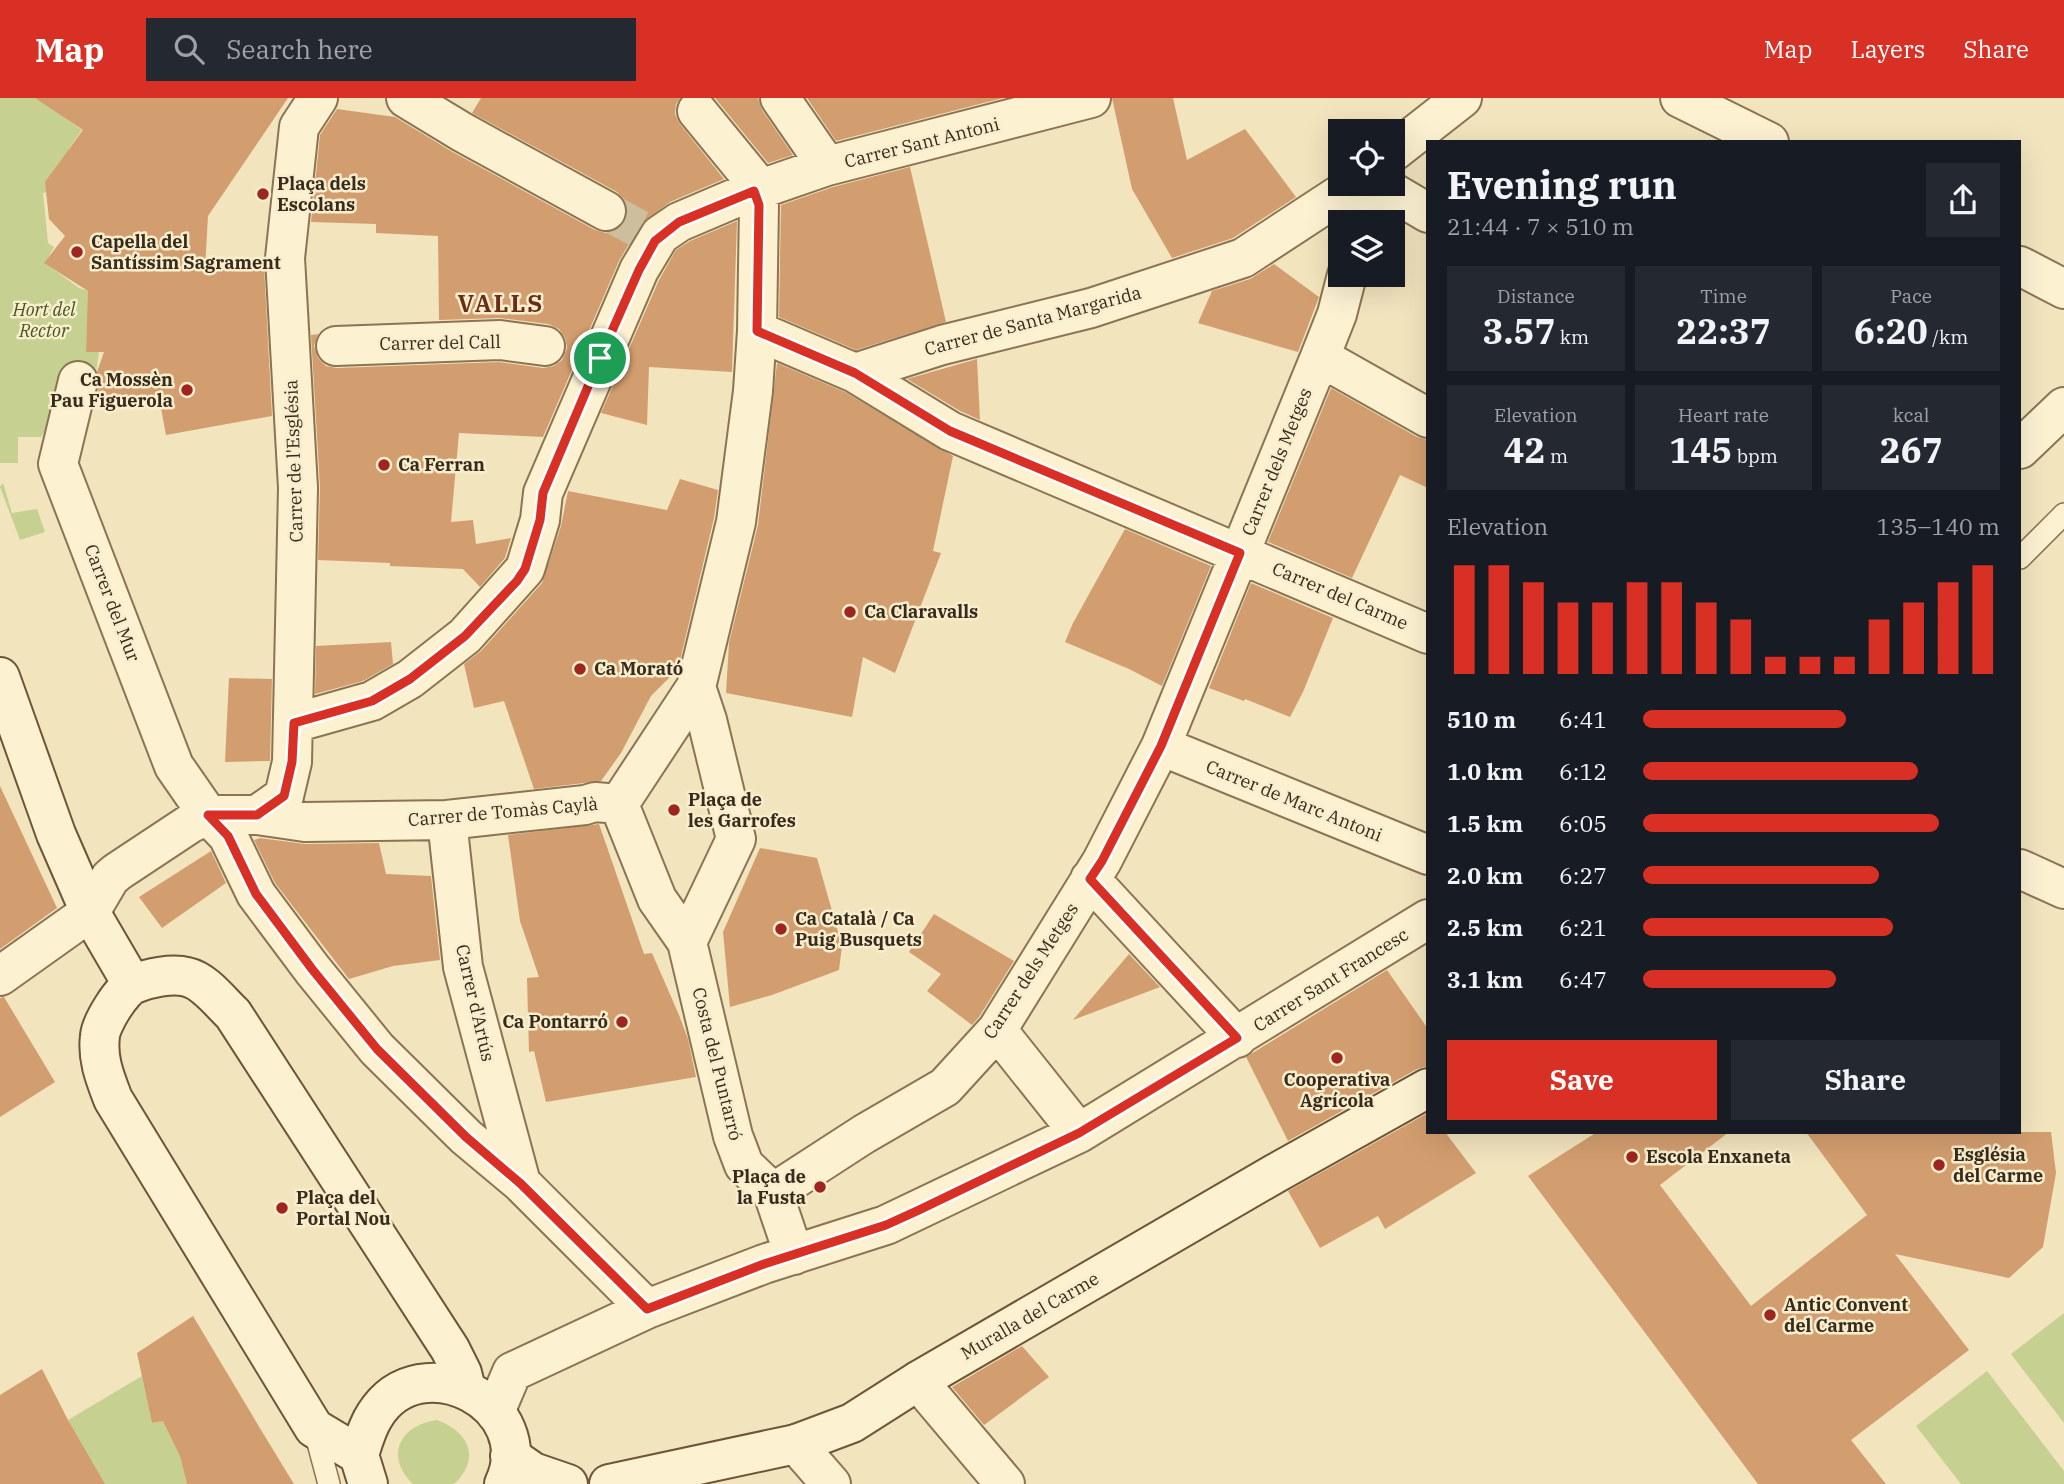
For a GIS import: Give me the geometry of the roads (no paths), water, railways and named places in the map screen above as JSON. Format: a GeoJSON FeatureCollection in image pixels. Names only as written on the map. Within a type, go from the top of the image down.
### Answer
{"type":"FeatureCollection","features":[{"type":"Feature","properties":{"kind":"street","name":"Carrer de l'Església"},"geometry":{"type":"LineString","coordinates":[[257,815],[284,796],[292,762],[298,488],[308,348],[285,258],[299,127],[318,98]]}},
{"type":"Feature","properties":{"kind":"street"},"geometry":{"type":"LineString","coordinates":[[406,98],[606,211]]}},
{"type":"Feature","properties":{"kind":"street"},"geometry":{"type":"LineString","coordinates":[[780,98],[827,166]]}},
{"type":"Feature","properties":{"kind":"street","name":"Carrer Sant Antoni"},"geometry":{"type":"LineString","coordinates":[[567,351],[639,270],[651,237],[679,222],[754,191],[827,166],[1091,98]]}},
{"type":"Feature","properties":{"kind":"street"},"geometry":{"type":"LineString","coordinates":[[1405,143],[1462,98]]}},
{"type":"Feature","properties":{"kind":"street"},"geometry":{"type":"LineString","coordinates":[[1679,98],[1765,140]]}},
{"type":"Feature","properties":{"kind":"street"},"geometry":{"type":"LineString","coordinates":[[696,687],[736,839],[687,942],[657,899],[619,804],[696,687],[736,522],[753,391],[759,205],[751,177],[697,111]]}},
{"type":"Feature","properties":{"kind":"street","name":"Carrer de Santa Margarida"},"geometry":{"type":"LineString","coordinates":[[855,373],[942,345],[1091,308],[1243,258],[1338,196]]}},
{"type":"Feature","properties":{"kind":"street"},"geometry":{"type":"LineString","coordinates":[[1399,196],[1426,212]]}},
{"type":"Feature","properties":{"kind":"street"},"geometry":{"type":"LineString","coordinates":[[2021,267],[2064,289]]}},
{"type":"Feature","properties":{"kind":"street","name":"Carrer dels Metges"},"geometry":{"type":"LineString","coordinates":[[773,1193],[863,1134],[945,1087],[997,1030],[1102,861],[1161,746],[1320,357],[1345,287]]}},
{"type":"Feature","properties":{"kind":"street","name":"Carrer del Carme"},"geometry":{"type":"LineString","coordinates":[[757,331],[855,373],[950,431],[1426,633]]}},
{"type":"Feature","properties":{"kind":"street","name":"Carrer del Call"},"geometry":{"type":"LineString","coordinates":[[308,348],[499,340],[567,351]]}},
{"type":"Feature","properties":{"kind":"street"},"geometry":{"type":"LineString","coordinates":[[294,723],[372,701],[410,679],[465,636],[517,581],[525,569],[540,520],[567,351]]}},
{"type":"Feature","properties":{"kind":"street"},"geometry":{"type":"LineString","coordinates":[[1320,357],[1426,417]]}},
{"type":"Feature","properties":{"kind":"street","name":"Carrer del Mur"},"geometry":{"type":"LineString","coordinates":[[78,381],[58,464],[174,766],[208,815],[228,836],[256,894],[377,1049],[466,1137],[521,1184],[647,1309]]}},
{"type":"Feature","properties":{"kind":"street"},"geometry":{"type":"LineString","coordinates":[[2021,448],[2064,407]]}},
{"type":"Feature","properties":{"kind":"street"},"geometry":{"type":"LineString","coordinates":[[0,677],[56,834],[90,912],[132,985]]}},
{"type":"Feature","properties":{"kind":"street","name":"Carrer de Marc Antoni"},"geometry":{"type":"LineString","coordinates":[[1161,746],[1426,854]]}},
{"type":"Feature","properties":{"kind":"street","name":"Carrer de Tomàs Caylà"},"geometry":{"type":"LineString","coordinates":[[90,912],[110,878],[191,823],[208,815],[257,815],[305,822],[447,820],[595,802],[619,804]]}},
{"type":"Feature","properties":{"kind":"street","name":"Carrer d'Artús"},"geometry":{"type":"LineString","coordinates":[[447,820],[463,967],[521,1184]]}},
{"type":"Feature","properties":{"kind":"street"},"geometry":{"type":"LineString","coordinates":[[2021,869],[2064,888]]}},
{"type":"Feature","properties":{"kind":"street"},"geometry":{"type":"LineString","coordinates":[[1090,879],[1237,1038]]}},
{"type":"Feature","properties":{"kind":"street"},"geometry":{"type":"LineString","coordinates":[[0,976],[90,912]]}},
{"type":"Feature","properties":{"kind":"street","name":"Carrer Sant Francesc"},"geometry":{"type":"LineString","coordinates":[[480,1400],[512,1372],[647,1309],[794,1255],[886,1225],[1079,1133],[1426,920]]}},
{"type":"Feature","properties":{"kind":"street","name":"Costa del Puntarró"},"geometry":{"type":"LineString","coordinates":[[687,942],[733,1136],[744,1164],[773,1193],[794,1255]]}},
{"type":"Feature","properties":{"kind":"street"},"geometry":{"type":"LineString","coordinates":[[480,1400],[441,1383],[416,1385],[393,1396],[375,1414],[363,1470],[314,1428],[113,1098],[100,1065],[100,1034],[111,1009],[132,985],[157,978],[187,977],[202,984],[233,1014],[450,1349],[462,1373],[506,1433],[507,1470],[533,1472],[568,1484]]}},
{"type":"Feature","properties":{"kind":"street"},"geometry":{"type":"LineString","coordinates":[[997,1030],[1079,1133]]}},
{"type":"Feature","properties":{"kind":"street","name":"Muralla del Carme"},"geometry":{"type":"LineString","coordinates":[[609,1484],[796,1444],[852,1423],[924,1390],[1276,1173],[1426,1089]]}},
{"type":"Feature","properties":{"kind":"street"},"geometry":{"type":"LineString","coordinates":[[924,1390],[1006,1484]]}},
{"type":"Feature","properties":{"kind":"street"},"geometry":{"type":"LineString","coordinates":[[796,1444],[831,1484]]}},
{"type":"Feature","properties":{"kind":"lane"},"geometry":{"type":"LineString","coordinates":[[2021,557],[2064,514]]}},
{"type":"Feature","properties":{"kind":"lane"},"geometry":{"type":"LineString","coordinates":[[314,1428],[328,1484]]}},
{"type":"Feature","properties":{"kind":"lane"},"geometry":{"type":"LineString","coordinates":[[335,1484],[363,1470]]}},
{"type":"Feature","properties":{"kind":"tunnel"},"geometry":{"type":"LineString","coordinates":[[606,211],[647,233]]}},
{"type":"Feature","properties":{"kind":"place","name":"Plaça dels Escolans"},"geometry":{"type":"Point","coordinates":[263,194]}},
{"type":"Feature","properties":{"kind":"place","name":"Capella del Santíssim Sagrament"},"geometry":{"type":"Point","coordinates":[77,252]}},
{"type":"Feature","properties":{"kind":"place","name":"Ca Mossèn Pau Figuerola"},"geometry":{"type":"Point","coordinates":[187,390]}},
{"type":"Feature","properties":{"kind":"place","name":"Ca Ferran"},"geometry":{"type":"Point","coordinates":[384,465]}},
{"type":"Feature","properties":{"kind":"place","name":"Ca Claravalls"},"geometry":{"type":"Point","coordinates":[850,612]}},
{"type":"Feature","properties":{"kind":"place","name":"Ca Morató"},"geometry":{"type":"Point","coordinates":[580,669]}},
{"type":"Feature","properties":{"kind":"place","name":"Plaça de les Garrofes"},"geometry":{"type":"Point","coordinates":[674,810]}},
{"type":"Feature","properties":{"kind":"place","name":"Ca Català / Ca Puig Busquets"},"geometry":{"type":"Point","coordinates":[781,929]}},
{"type":"Feature","properties":{"kind":"place","name":"Ca Pontarró"},"geometry":{"type":"Point","coordinates":[622,1022]}},
{"type":"Feature","properties":{"kind":"place","name":"Cooperativa Agrícola"},"geometry":{"type":"Point","coordinates":[1337,1058]}},
{"type":"Feature","properties":{"kind":"place","name":"Escola Enxaneta"},"geometry":{"type":"Point","coordinates":[1632,1157]}},
{"type":"Feature","properties":{"kind":"place","name":"Església del Carme"},"geometry":{"type":"Point","coordinates":[1939,1165]}},
{"type":"Feature","properties":{"kind":"place","name":"Plaça de la Fusta"},"geometry":{"type":"Point","coordinates":[820,1187]}},
{"type":"Feature","properties":{"kind":"place","name":"Plaça del Portal Nou"},"geometry":{"type":"Point","coordinates":[282,1208]}},
{"type":"Feature","properties":{"kind":"place","name":"Antic Convent del Carme"},"geometry":{"type":"Point","coordinates":[1770,1315]}},
{"type":"Feature","properties":{"kind":"district","name":"VALLS"},"geometry":{"type":"Point","coordinates":[501,304]}},
{"type":"Feature","properties":{"kind":"park label","name":"Hort del Rector"},"geometry":{"type":"Point","coordinates":[44,320]}}]}
